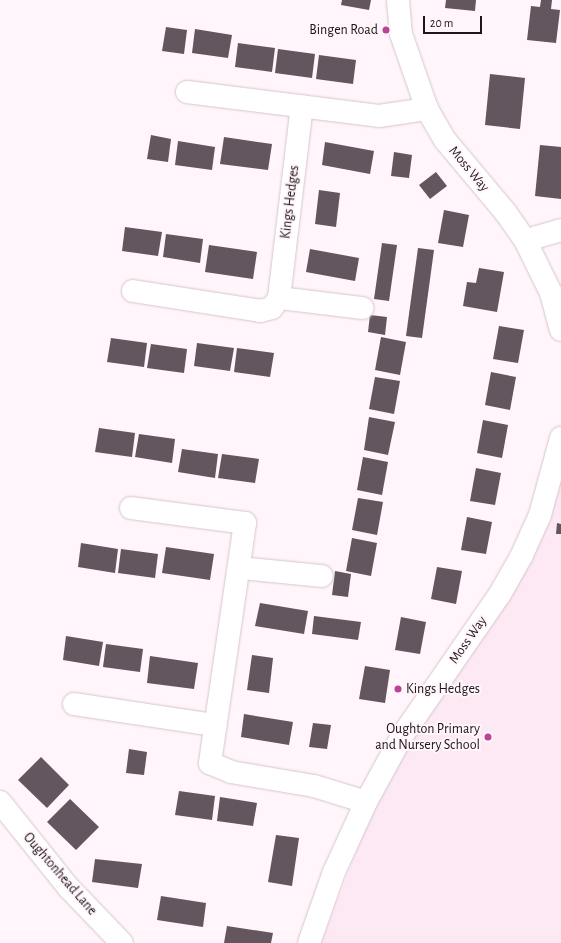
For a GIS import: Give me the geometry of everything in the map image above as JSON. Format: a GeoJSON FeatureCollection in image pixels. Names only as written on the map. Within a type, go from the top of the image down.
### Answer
{"type":"FeatureCollection","features":[{"type":"Feature","properties":{"kind":"street","name":"Moss Way"},"geometry":{"type":"LineString","coordinates":[[398,0],[401,34],[427,109],[445,140],[506,213],[526,242],[551,293],[561,330]]}},
{"type":"Feature","properties":{"kind":"street"},"geometry":{"type":"LineString","coordinates":[[187,92],[379,116],[427,109]]}},
{"type":"Feature","properties":{"kind":"street","name":"Kings Hedges"},"geometry":{"type":"LineString","coordinates":[[279,298],[302,106]]}},
{"type":"Feature","properties":{"kind":"street"},"geometry":{"type":"LineString","coordinates":[[526,242],[561,230]]}},
{"type":"Feature","properties":{"kind":"street"},"geometry":{"type":"LineString","coordinates":[[133,291],[260,311],[272,308],[279,298],[362,308]]}},
{"type":"Feature","properties":{"kind":"street","name":"Moss Way"},"geometry":{"type":"LineString","coordinates":[[309,943],[334,872],[366,802],[402,736],[500,594],[522,555],[540,515],[561,438]]}},
{"type":"Feature","properties":{"kind":"street"},"geometry":{"type":"LineString","coordinates":[[131,508],[245,523],[240,568],[210,763],[231,772],[314,786],[366,802]]}},
{"type":"Feature","properties":{"kind":"street"},"geometry":{"type":"LineString","coordinates":[[240,568],[322,576]]}},
{"type":"Feature","properties":{"kind":"street"},"geometry":{"type":"LineString","coordinates":[[74,704],[215,725]]}},
{"type":"Feature","properties":{"kind":"street","name":"Oughtonhead Lane"},"geometry":{"type":"LineString","coordinates":[[0,802],[69,888],[122,943]]}},
{"type":"Feature","properties":{"kind":"shaded area","name":"Oughton Primary and Nursery School"},"geometry":{"type":"Polygon","coordinates":[[[561,476],[561,943],[321,943],[367,825],[389,781],[561,476]]]}},
{"type":"Feature","properties":{"kind":"building"},"geometry":{"type":"Polygon","coordinates":[[[342,0],[371,0],[369,10],[341,5],[342,0]]]}},
{"type":"Feature","properties":{"kind":"building"},"geometry":{"type":"Polygon","coordinates":[[[446,0],[476,0],[475,11],[445,8],[446,0]]]}},
{"type":"Feature","properties":{"kind":"building"},"geometry":{"type":"Polygon","coordinates":[[[541,0],[552,0],[551,9],[560,10],[556,43],[527,40],[531,6],[540,7],[541,0]]]}},
{"type":"Feature","properties":{"kind":"building"},"geometry":{"type":"Polygon","coordinates":[[[166,27],[187,30],[184,54],[162,51],[166,27]]]}},
{"type":"Feature","properties":{"kind":"building"},"geometry":{"type":"Polygon","coordinates":[[[195,29],[232,35],[228,58],[192,53],[195,29]]]}},
{"type":"Feature","properties":{"kind":"building"},"geometry":{"type":"Polygon","coordinates":[[[238,43],[275,48],[272,72],[235,67],[238,43]]]}},
{"type":"Feature","properties":{"kind":"building"},"geometry":{"type":"Polygon","coordinates":[[[278,49],[315,54],[312,78],[275,73],[278,49]]]}},
{"type":"Feature","properties":{"kind":"building"},"geometry":{"type":"Polygon","coordinates":[[[319,55],[356,60],[353,84],[316,79],[319,55]]]}},
{"type":"Feature","properties":{"kind":"building"},"geometry":{"type":"Polygon","coordinates":[[[490,74],[525,78],[520,129],[485,125],[490,74]]]}},
{"type":"Feature","properties":{"kind":"building"},"geometry":{"type":"Polygon","coordinates":[[[151,135],[171,139],[168,162],[147,159],[151,135]]]}},
{"type":"Feature","properties":{"kind":"building"},"geometry":{"type":"Polygon","coordinates":[[[224,137],[272,144],[268,170],[220,164],[224,137]]]}},
{"type":"Feature","properties":{"kind":"building"},"geometry":{"type":"Polygon","coordinates":[[[178,141],[215,147],[212,170],[175,165],[178,141]]]}},
{"type":"Feature","properties":{"kind":"building"},"geometry":{"type":"Polygon","coordinates":[[[325,142],[374,151],[370,174],[322,165],[325,142]]]}},
{"type":"Feature","properties":{"kind":"building"},"geometry":{"type":"Polygon","coordinates":[[[540,145],[561,147],[561,199],[535,196],[540,145]]]}},
{"type":"Feature","properties":{"kind":"building"},"geometry":{"type":"Polygon","coordinates":[[[394,152],[412,155],[409,178],[391,176],[394,152]]]}},
{"type":"Feature","properties":{"kind":"building"},"geometry":{"type":"Polygon","coordinates":[[[436,172],[447,186],[430,199],[419,185],[436,172]]]}},
{"type":"Feature","properties":{"kind":"building"},"geometry":{"type":"Polygon","coordinates":[[[319,190],[340,193],[336,227],[315,224],[319,190]]]}},
{"type":"Feature","properties":{"kind":"building"},"geometry":{"type":"Polygon","coordinates":[[[444,210],[469,215],[463,247],[438,243],[444,210]]]}},
{"type":"Feature","properties":{"kind":"building"},"geometry":{"type":"Polygon","coordinates":[[[125,227],[162,232],[158,256],[122,251],[125,227]]]}},
{"type":"Feature","properties":{"kind":"building"},"geometry":{"type":"Polygon","coordinates":[[[166,234],[203,239],[200,263],[163,257],[166,234]]]}},
{"type":"Feature","properties":{"kind":"building"},"geometry":{"type":"Polygon","coordinates":[[[382,243],[397,245],[389,301],[374,299],[382,243]]]}},
{"type":"Feature","properties":{"kind":"building"},"geometry":{"type":"Polygon","coordinates":[[[209,245],[257,252],[253,279],[205,272],[209,245]]]}},
{"type":"Feature","properties":{"kind":"building"},"geometry":{"type":"Polygon","coordinates":[[[418,248],[434,250],[422,338],[406,336],[418,248]]]}},
{"type":"Feature","properties":{"kind":"building"},"geometry":{"type":"Polygon","coordinates":[[[310,249],[359,258],[355,281],[306,272],[310,249]]]}},
{"type":"Feature","properties":{"kind":"building"},"geometry":{"type":"Polygon","coordinates":[[[479,268],[504,272],[497,312],[463,306],[467,282],[476,283],[479,268]]]}},
{"type":"Feature","properties":{"kind":"building"},"geometry":{"type":"Polygon","coordinates":[[[370,315],[387,317],[385,335],[368,332],[370,315]]]}},
{"type":"Feature","properties":{"kind":"building"},"geometry":{"type":"Polygon","coordinates":[[[499,326],[524,330],[518,363],[493,359],[499,326]]]}},
{"type":"Feature","properties":{"kind":"building"},"geometry":{"type":"Polygon","coordinates":[[[381,337],[406,342],[400,375],[375,370],[381,337]]]}},
{"type":"Feature","properties":{"kind":"building"},"geometry":{"type":"Polygon","coordinates":[[[111,338],[147,343],[144,367],[107,362],[111,338]]]}},
{"type":"Feature","properties":{"kind":"building"},"geometry":{"type":"Polygon","coordinates":[[[197,343],[234,348],[230,371],[194,366],[197,343]]]}},
{"type":"Feature","properties":{"kind":"building"},"geometry":{"type":"Polygon","coordinates":[[[151,344],[187,349],[184,373],[147,368],[151,344]]]}},
{"type":"Feature","properties":{"kind":"building"},"geometry":{"type":"Polygon","coordinates":[[[237,348],[274,353],[270,377],[234,372],[237,348]]]}},
{"type":"Feature","properties":{"kind":"building"},"geometry":{"type":"Polygon","coordinates":[[[491,372],[516,377],[510,410],[485,405],[491,372]]]}},
{"type":"Feature","properties":{"kind":"building"},"geometry":{"type":"Polygon","coordinates":[[[375,377],[400,381],[394,414],[369,409],[375,377]]]}},
{"type":"Feature","properties":{"kind":"building"},"geometry":{"type":"Polygon","coordinates":[[[369,417],[395,422],[388,455],[364,450],[369,417]]]}},
{"type":"Feature","properties":{"kind":"building"},"geometry":{"type":"Polygon","coordinates":[[[483,420],[508,425],[502,458],[477,453],[483,420]]]}},
{"type":"Feature","properties":{"kind":"building"},"geometry":{"type":"Polygon","coordinates":[[[99,428],[135,433],[132,457],[95,452],[99,428]]]}},
{"type":"Feature","properties":{"kind":"building"},"geometry":{"type":"Polygon","coordinates":[[[139,434],[175,439],[172,463],[135,457],[139,434]]]}},
{"type":"Feature","properties":{"kind":"building"},"geometry":{"type":"Polygon","coordinates":[[[182,449],[218,454],[215,478],[178,472],[182,449]]]}},
{"type":"Feature","properties":{"kind":"building"},"geometry":{"type":"Polygon","coordinates":[[[222,454],[259,459],[255,483],[218,478],[222,454]]]}},
{"type":"Feature","properties":{"kind":"building"},"geometry":{"type":"Polygon","coordinates":[[[363,457],[388,462],[382,495],[357,490],[363,457]]]}},
{"type":"Feature","properties":{"kind":"building"},"geometry":{"type":"Polygon","coordinates":[[[476,468],[501,473],[495,505],[470,501],[476,468]]]}},
{"type":"Feature","properties":{"kind":"building"},"geometry":{"type":"Polygon","coordinates":[[[358,498],[383,502],[377,535],[352,530],[358,498]]]}},
{"type":"Feature","properties":{"kind":"building"},"geometry":{"type":"Polygon","coordinates":[[[467,517],[492,522],[486,554],[461,550],[467,517]]]}},
{"type":"Feature","properties":{"kind":"building"},"geometry":{"type":"Polygon","coordinates":[[[557,523],[561,524],[561,534],[556,534],[557,523]]]}},
{"type":"Feature","properties":{"kind":"building"},"geometry":{"type":"Polygon","coordinates":[[[352,538],[377,543],[371,576],[346,571],[352,538]]]}},
{"type":"Feature","properties":{"kind":"building"},"geometry":{"type":"Polygon","coordinates":[[[81,543],[118,549],[115,573],[78,567],[81,543]]]}},
{"type":"Feature","properties":{"kind":"building"},"geometry":{"type":"Polygon","coordinates":[[[166,547],[214,554],[210,580],[162,573],[166,547]]]}},
{"type":"Feature","properties":{"kind":"building"},"geometry":{"type":"Polygon","coordinates":[[[121,549],[158,554],[155,578],[118,573],[121,549]]]}},
{"type":"Feature","properties":{"kind":"building"},"geometry":{"type":"Polygon","coordinates":[[[437,567],[462,571],[456,604],[431,599],[437,567]]]}},
{"type":"Feature","properties":{"kind":"building"},"geometry":{"type":"Polygon","coordinates":[[[335,571],[351,574],[348,597],[332,595],[335,571]]]}},
{"type":"Feature","properties":{"kind":"building"},"geometry":{"type":"Polygon","coordinates":[[[260,603],[308,611],[304,634],[255,626],[260,603]]]}},
{"type":"Feature","properties":{"kind":"building"},"geometry":{"type":"Polygon","coordinates":[[[314,616],[361,622],[358,640],[312,634],[314,616]]]}},
{"type":"Feature","properties":{"kind":"building"},"geometry":{"type":"Polygon","coordinates":[[[401,617],[426,622],[420,654],[395,650],[401,617]]]}},
{"type":"Feature","properties":{"kind":"building"},"geometry":{"type":"Polygon","coordinates":[[[66,636],[103,642],[99,666],[63,660],[66,636]]]}},
{"type":"Feature","properties":{"kind":"building"},"geometry":{"type":"Polygon","coordinates":[[[106,644],[143,649],[140,672],[103,667],[106,644]]]}},
{"type":"Feature","properties":{"kind":"building"},"geometry":{"type":"Polygon","coordinates":[[[252,655],[273,658],[269,693],[247,690],[252,655]]]}},
{"type":"Feature","properties":{"kind":"building"},"geometry":{"type":"Polygon","coordinates":[[[150,656],[198,663],[194,689],[147,683],[150,656]]]}},
{"type":"Feature","properties":{"kind":"building"},"geometry":{"type":"Polygon","coordinates":[[[365,666],[390,670],[385,703],[359,699],[365,666]]]}},
{"type":"Feature","properties":{"kind":"building"},"geometry":{"type":"Polygon","coordinates":[[[244,714],[293,722],[289,745],[241,737],[244,714]]]}},
{"type":"Feature","properties":{"kind":"building"},"geometry":{"type":"Polygon","coordinates":[[[313,723],[331,725],[327,749],[309,747],[313,723]]]}},
{"type":"Feature","properties":{"kind":"building"},"geometry":{"type":"Polygon","coordinates":[[[129,749],[147,752],[144,775],[126,773],[129,749]]]}},
{"type":"Feature","properties":{"kind":"building"},"geometry":{"type":"Polygon","coordinates":[[[41,757],[69,785],[47,808],[18,780],[41,757]]]}},
{"type":"Feature","properties":{"kind":"building"},"geometry":{"type":"Polygon","coordinates":[[[179,791],[215,796],[212,820],[175,815],[179,791]]]}},
{"type":"Feature","properties":{"kind":"building"},"geometry":{"type":"Polygon","coordinates":[[[220,797],[257,803],[253,826],[217,821],[220,797]]]}},
{"type":"Feature","properties":{"kind":"building"},"geometry":{"type":"Polygon","coordinates":[[[70,799],[99,827],[76,850],[47,822],[70,799]]]}},
{"type":"Feature","properties":{"kind":"building"},"geometry":{"type":"Polygon","coordinates":[[[276,835],[299,838],[292,886],[268,882],[276,835]]]}},
{"type":"Feature","properties":{"kind":"building"},"geometry":{"type":"Polygon","coordinates":[[[95,859],[142,864],[138,888],[92,882],[95,859]]]}},
{"type":"Feature","properties":{"kind":"building"},"geometry":{"type":"Polygon","coordinates":[[[161,896],[206,903],[203,927],[157,920],[161,896]]]}},
{"type":"Feature","properties":{"kind":"building"},"geometry":{"type":"Polygon","coordinates":[[[227,926],[273,933],[271,943],[224,943],[227,926]]]}},
{"type":"Feature","properties":{"kind":"place","name":"Bingen Road"},"geometry":{"type":"Point","coordinates":[386,30]}},
{"type":"Feature","properties":{"kind":"place","name":"Kings Hedges"},"geometry":{"type":"Point","coordinates":[398,689]}},
{"type":"Feature","properties":{"kind":"place","name":"Oughton Primary and Nursery School"},"geometry":{"type":"Point","coordinates":[488,737]}}]}
